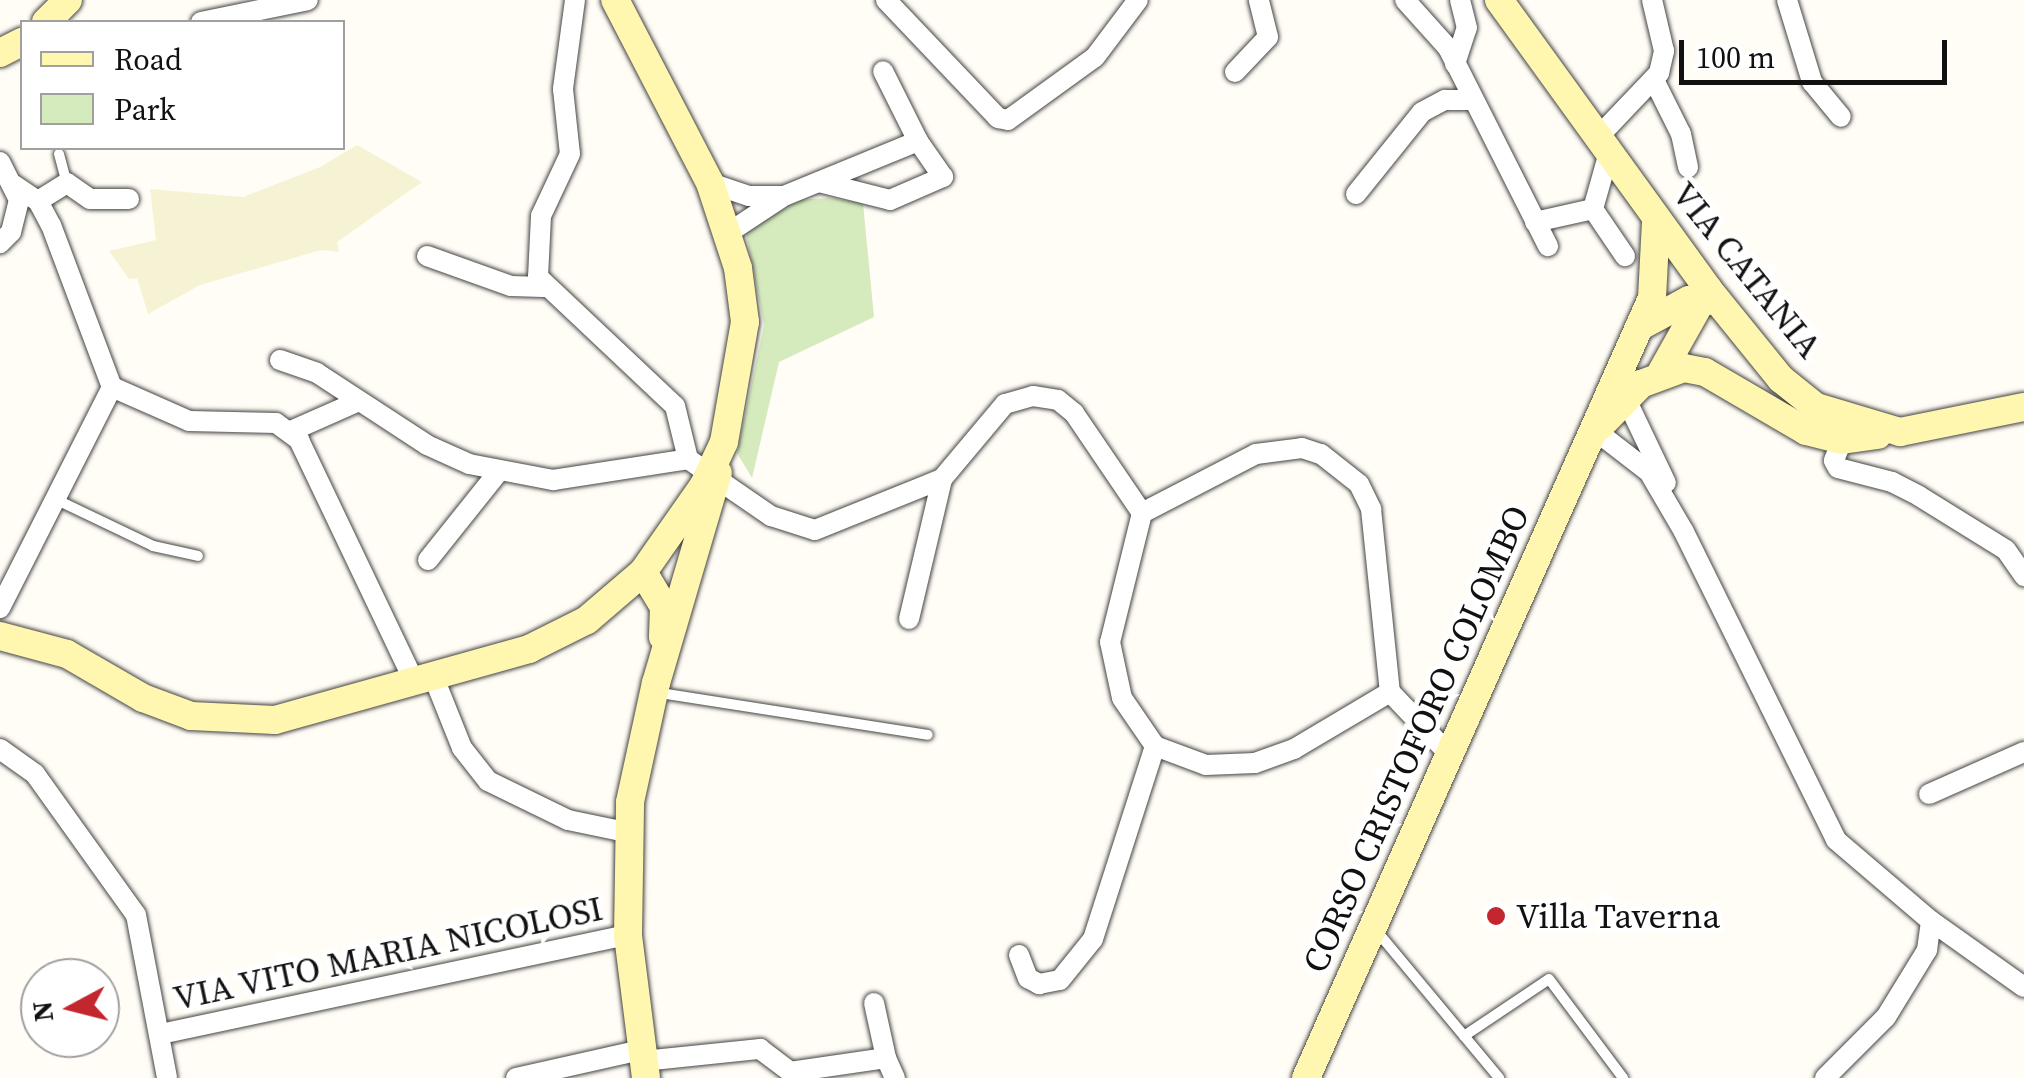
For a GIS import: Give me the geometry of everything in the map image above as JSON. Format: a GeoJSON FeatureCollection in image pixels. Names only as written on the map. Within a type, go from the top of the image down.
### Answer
{"type":"FeatureCollection","features":[{"type":"Feature","properties":{"kind":"street"},"geometry":{"type":"LineString","coordinates":[[48,20],[68,0]]}},
{"type":"Feature","properties":{"kind":"street"},"geometry":{"type":"LineString","coordinates":[[215,17],[308,0]]}},
{"type":"Feature","properties":{"kind":"street"},"geometry":{"type":"LineString","coordinates":[[543,287],[539,227],[571,141],[564,89],[575,0]]}},
{"type":"Feature","properties":{"kind":"street"},"geometry":{"type":"LineString","coordinates":[[0,636],[46,646],[163,708],[219,722],[310,713],[560,636],[612,602],[642,572],[665,542],[724,442],[745,322],[728,233],[710,183],[615,0]]}},
{"type":"Feature","properties":{"kind":"street"},"geometry":{"type":"LineString","coordinates":[[886,0],[998,118],[1008,120],[1095,56],[1138,0]]}},
{"type":"Feature","properties":{"kind":"street"},"geometry":{"type":"LineString","coordinates":[[1235,72],[1268,37],[1259,0]]}},
{"type":"Feature","properties":{"kind":"street"},"geometry":{"type":"LineString","coordinates":[[1405,0],[1455,64],[1548,246]]}},
{"type":"Feature","properties":{"kind":"street"},"geometry":{"type":"LineString","coordinates":[[1455,64],[1467,28],[1460,0]]}},
{"type":"Feature","properties":{"kind":"street","name":"VIA CATANIA"},"geometry":{"type":"LineString","coordinates":[[1499,0],[1605,142],[1710,296],[1782,380],[1846,430]]}},
{"type":"Feature","properties":{"kind":"street"},"geometry":{"type":"LineString","coordinates":[[1625,256],[1592,209],[1605,142],[1654,80],[1664,51],[1652,0]]}},
{"type":"Feature","properties":{"kind":"street"},"geometry":{"type":"LineString","coordinates":[[1787,0],[1804,65],[1841,116]]}},
{"type":"Feature","properties":{"kind":"street"},"geometry":{"type":"LineString","coordinates":[[819,182],[890,200],[943,177],[918,140],[883,72]]}},
{"type":"Feature","properties":{"kind":"street"},"geometry":{"type":"LineString","coordinates":[[1654,80],[1681,134],[1688,167]]}},
{"type":"Feature","properties":{"kind":"street"},"geometry":{"type":"LineString","coordinates":[[1356,194],[1422,112],[1445,100],[1472,100]]}},
{"type":"Feature","properties":{"kind":"street"},"geometry":{"type":"LineString","coordinates":[[728,233],[784,196],[918,140]]}},
{"type":"Feature","properties":{"kind":"street"},"geometry":{"type":"LineString","coordinates":[[0,162],[19,200],[12,232],[0,243]]}},
{"type":"Feature","properties":{"kind":"street"},"geometry":{"type":"LineString","coordinates":[[38,201],[67,183],[90,199],[130,199]]}},
{"type":"Feature","properties":{"kind":"street"},"geometry":{"type":"LineString","coordinates":[[710,183],[749,196],[784,196]]}},
{"type":"Feature","properties":{"kind":"street"},"geometry":{"type":"LineString","coordinates":[[14,185],[38,201],[112,387],[189,421],[276,423],[291,432],[424,681],[462,748],[488,780],[568,820],[626,832]]}},
{"type":"Feature","properties":{"kind":"street"},"geometry":{"type":"LineString","coordinates":[[1535,222],[1592,209]]}},
{"type":"Feature","properties":{"kind":"street"},"geometry":{"type":"LineString","coordinates":[[1596,431],[1602,399],[1639,328],[1658,275],[1656,222]]}},
{"type":"Feature","properties":{"kind":"street"},"geometry":{"type":"LineString","coordinates":[[427,256],[511,286],[543,287],[675,406],[706,468],[772,516],[815,530],[942,479]]}},
{"type":"Feature","properties":{"kind":"street"},"geometry":{"type":"LineString","coordinates":[[1639,328],[1666,309],[1710,296]]}},
{"type":"Feature","properties":{"kind":"street"},"geometry":{"type":"LineString","coordinates":[[1596,431],[1625,397],[1662,371],[1710,296]]}},
{"type":"Feature","properties":{"kind":"street"},"geometry":{"type":"LineString","coordinates":[[280,360],[317,372],[427,445],[500,471],[553,480],[706,468]]}},
{"type":"Feature","properties":{"kind":"street"},"geometry":{"type":"LineString","coordinates":[[1662,371],[1706,372],[1806,431],[1900,432],[2024,408]]}},
{"type":"Feature","properties":{"kind":"street"},"geometry":{"type":"LineString","coordinates":[[0,608],[112,387]]}},
{"type":"Feature","properties":{"kind":"street"},"geometry":{"type":"LineString","coordinates":[[910,619],[942,479],[1005,404],[1046,397],[1074,413],[1142,514],[1111,654],[1122,698],[1155,746],[1206,766],[1255,763],[1294,749],[1390,692]]}},
{"type":"Feature","properties":{"kind":"street"},"geometry":{"type":"LineString","coordinates":[[1625,397],[1684,532],[1820,816],[1856,863],[2024,987]]}},
{"type":"Feature","properties":{"kind":"street"},"geometry":{"type":"LineString","coordinates":[[291,432],[359,401]]}},
{"type":"Feature","properties":{"kind":"street"},"geometry":{"type":"LineString","coordinates":[[1846,430],[1834,461],[1838,468],[1892,482],[1918,496],[2006,550],[2024,576]]}},
{"type":"Feature","properties":{"kind":"street"},"geometry":{"type":"LineString","coordinates":[[1596,431],[1649,472],[1684,532]]}},
{"type":"Feature","properties":{"kind":"street","name":"CORSO CRISTOFORO COLOMBO"},"geometry":{"type":"LineString","coordinates":[[1306,1078],[1448,753],[1596,431]]}},
{"type":"Feature","properties":{"kind":"street"},"geometry":{"type":"LineString","coordinates":[[1142,514],[1277,448],[1302,448],[1342,466],[1371,509],[1390,692],[1448,753]]}},
{"type":"Feature","properties":{"kind":"street"},"geometry":{"type":"LineString","coordinates":[[654,688],[680,616],[706,468]]}},
{"type":"Feature","properties":{"kind":"street"},"geometry":{"type":"LineString","coordinates":[[428,560],[500,471]]}},
{"type":"Feature","properties":{"kind":"street"},"geometry":{"type":"LineString","coordinates":[[665,542],[682,566],[680,616]]}},
{"type":"Feature","properties":{"kind":"street"},"geometry":{"type":"LineString","coordinates":[[642,572],[664,607],[654,688],[626,832],[628,935],[643,1063]]}},
{"type":"Feature","properties":{"kind":"street"},"geometry":{"type":"LineString","coordinates":[[1019,955],[1028,978],[1039,984],[1060,980],[1093,939],[1155,746]]}},
{"type":"Feature","properties":{"kind":"street"},"geometry":{"type":"LineString","coordinates":[[0,750],[35,774],[136,915],[167,1078]]}},
{"type":"Feature","properties":{"kind":"street"},"geometry":{"type":"LineString","coordinates":[[1929,794],[2024,752]]}},
{"type":"Feature","properties":{"kind":"street"},"geometry":{"type":"LineString","coordinates":[[1826,1078],[1886,1017],[1927,950],[1931,922]]}},
{"type":"Feature","properties":{"kind":"street","name":"VIA VITO MARIA NICOLOSI"},"geometry":{"type":"LineString","coordinates":[[161,1034],[628,935]]}},
{"type":"Feature","properties":{"kind":"street"},"geometry":{"type":"LineString","coordinates":[[874,1003],[886,1058],[895,1078]]}},
{"type":"Feature","properties":{"kind":"street"},"geometry":{"type":"LineString","coordinates":[[516,1078],[760,1049],[790,1072],[886,1058]]}},
{"type":"Feature","properties":{"kind":"lane"},"geometry":{"type":"LineString","coordinates":[[59,154],[67,183]]}},
{"type":"Feature","properties":{"kind":"lane"},"geometry":{"type":"LineString","coordinates":[[55,499],[153,546],[198,556]]}},
{"type":"Feature","properties":{"kind":"lane"},"geometry":{"type":"LineString","coordinates":[[654,688],[928,735]]}},
{"type":"Feature","properties":{"kind":"lane"},"geometry":{"type":"LineString","coordinates":[[1372,926],[1500,1078]]}},
{"type":"Feature","properties":{"kind":"lane"},"geometry":{"type":"LineString","coordinates":[[1464,1036],[1549,979],[1623,1078]]}},
{"type":"Feature","properties":{"kind":"shaded area"},"geometry":{"type":"Polygon","coordinates":[[[357,145],[422,182],[337,242],[339,252],[321,250],[200,285],[148,314],[137,278],[129,279],[109,251],[156,240],[150,189],[243,197],[320,167],[357,145]]]}},
{"type":"Feature","properties":{"kind":"green space"},"geometry":{"type":"Polygon","coordinates":[[[829,198],[863,203],[874,317],[779,362],[752,478],[737,453],[764,325],[746,232],[798,200],[829,198]]]}},
{"type":"Feature","properties":{"kind":"place","name":"Villa Taverna"},"geometry":{"type":"Point","coordinates":[1496,916]}}]}
